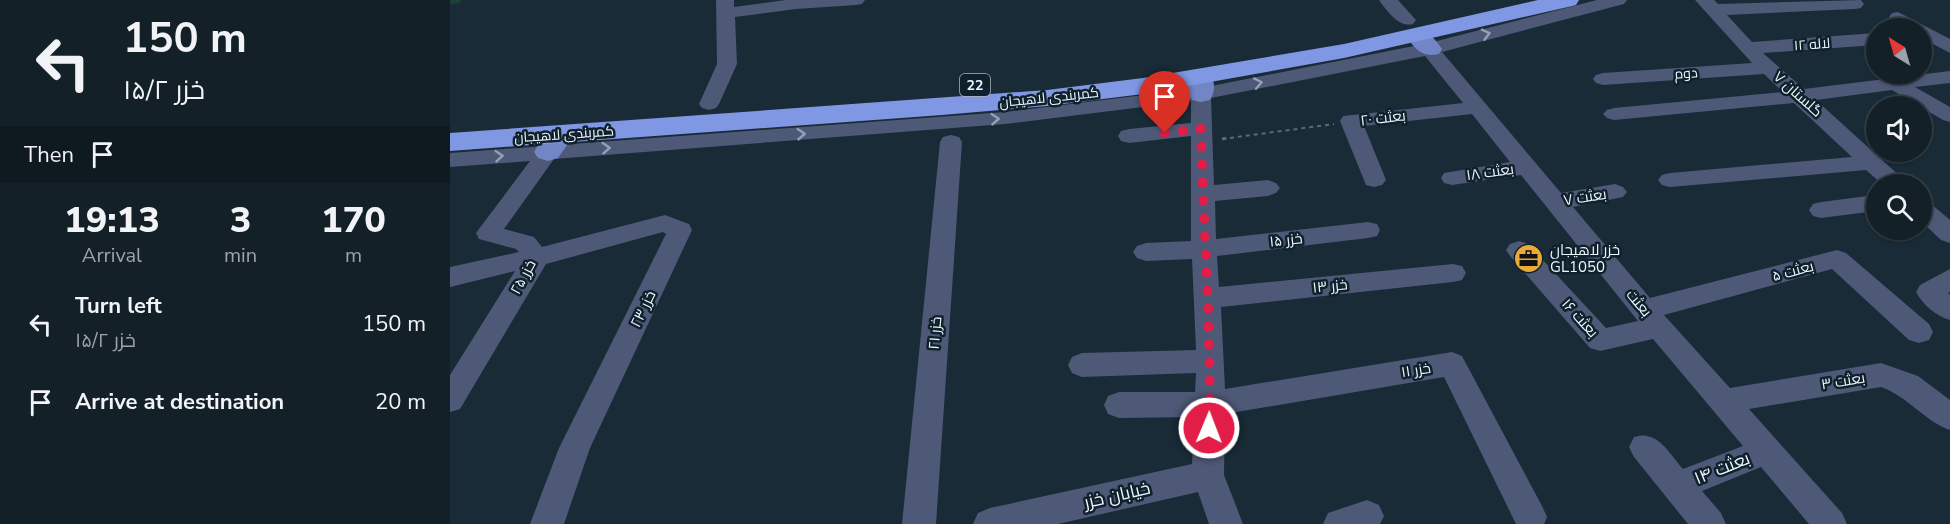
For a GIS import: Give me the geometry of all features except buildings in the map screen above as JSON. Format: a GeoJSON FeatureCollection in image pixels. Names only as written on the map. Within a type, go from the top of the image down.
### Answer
{"type":"FeatureCollection","features":[{"type":"Feature","properties":{"kind":"highway","name":"کمربندی لاهیجان"},"geometry":{"type":"LineString","coordinates":[[450,123],[958,86],[1138,68],[1320,39],[1418,35],[1494,0]]}},
{"type":"Feature","properties":{"kind":"highway","name":"کمربندی لاهیجان"},"geometry":{"type":"LineString","coordinates":[[450,142],[555,143],[1201,86],[1568,0]]}},
{"type":"Feature","properties":{"kind":"street"},"geometry":{"type":"LineString","coordinates":[[709,104],[727,64],[726,7],[856,0]]}},
{"type":"Feature","properties":{"kind":"street","name":"بعثت"},"geometry":{"type":"LineString","coordinates":[[1388,0],[1479,106],[1652,318],[1830,524]]}},
{"type":"Feature","properties":{"kind":"street"},"geometry":{"type":"LineString","coordinates":[[1418,35],[1618,0]]}},
{"type":"Feature","properties":{"kind":"street"},"geometry":{"type":"LineString","coordinates":[[1709,5],[1855,4]]}},
{"type":"Feature","properties":{"kind":"street","name":"گلستان ۷"},"geometry":{"type":"LineString","coordinates":[[1709,5],[1747,48],[1866,158]]}},
{"type":"Feature","properties":{"kind":"street"},"geometry":{"type":"LineString","coordinates":[[1932,35],[1950,47]]}},
{"type":"Feature","properties":{"kind":"street","name":"لاله ۱۲"},"geometry":{"type":"LineString","coordinates":[[1747,48],[1866,40]]}},
{"type":"Feature","properties":{"kind":"street","name":"دوم"},"geometry":{"type":"LineString","coordinates":[[1603,79],[1769,68]]}},
{"type":"Feature","properties":{"kind":"street"},"geometry":{"type":"LineString","coordinates":[[1932,79],[1950,77]]}},
{"type":"Feature","properties":{"kind":"street"},"geometry":{"type":"LineString","coordinates":[[1614,114],[1801,96],[1895,84],[1950,116]]}},
{"type":"Feature","properties":{"kind":"street"},"geometry":{"type":"LineString","coordinates":[[1201,86],[1204,249],[1211,361],[1208,475],[1226,524]]}},
{"type":"Feature","properties":{"kind":"street","name":"بعثت ۲۰"},"geometry":{"type":"LineString","coordinates":[[1374,180],[1351,122],[1479,106]]}},
{"type":"Feature","properties":{"kind":"street"},"geometry":{"type":"LineString","coordinates":[[1129,136],[1201,135]]}},
{"type":"Feature","properties":{"kind":"street","name":"خزر ۲۱"},"geometry":{"type":"LineString","coordinates":[[919,524],[951,142]]}},
{"type":"Feature","properties":{"kind":"street"},"geometry":{"type":"LineString","coordinates":[[450,160],[555,143]]}},
{"type":"Feature","properties":{"kind":"street","name":"خزر ۲۵"},"geometry":{"type":"LineString","coordinates":[[450,400],[537,257],[525,243],[488,232],[555,143]]}},
{"type":"Feature","properties":{"kind":"street"},"geometry":{"type":"LineString","coordinates":[[1670,180],[1870,162]]}},
{"type":"Feature","properties":{"kind":"street","name":"گلستان ۷"},"geometry":{"type":"LineString","coordinates":[[1870,162],[1884,174]]}},
{"type":"Feature","properties":{"kind":"street","name":"بعثت ۱۸"},"geometry":{"type":"LineString","coordinates":[[1452,177],[1527,167]]}},
{"type":"Feature","properties":{"kind":"street"},"geometry":{"type":"LineString","coordinates":[[1203,194],[1268,188]]}},
{"type":"Feature","properties":{"kind":"street","name":"بعثت ۷"},"geometry":{"type":"LineString","coordinates":[[1556,202],[1615,192]]}},
{"type":"Feature","properties":{"kind":"street"},"geometry":{"type":"LineString","coordinates":[[1821,210],[1866,204]]}},
{"type":"Feature","properties":{"kind":"street"},"geometry":{"type":"LineString","coordinates":[[1932,218],[1950,234]]}},
{"type":"Feature","properties":{"kind":"street","name":"خزر ۲۳"},"geometry":{"type":"LineString","coordinates":[[537,257],[665,223],[680,230],[584,430],[554,500],[547,524]]}},
{"type":"Feature","properties":{"kind":"street","name":"خزر ۱۵"},"geometry":{"type":"LineString","coordinates":[[1146,252],[1204,249],[1368,230]]}},
{"type":"Feature","properties":{"kind":"street","name":"بعثت ۱۶"},"geometry":{"type":"LineString","coordinates":[[1519,250],[1600,340],[1652,318]]}},
{"type":"Feature","properties":{"kind":"street"},"geometry":{"type":"LineString","coordinates":[[450,277],[537,257]]}},
{"type":"Feature","properties":{"kind":"street","name":"بعثت ۵"},"geometry":{"type":"LineString","coordinates":[[1652,318],[1837,260],[1919,332]]}},
{"type":"Feature","properties":{"kind":"street","name":"خزر ۱۳"},"geometry":{"type":"LineString","coordinates":[[1208,298],[1453,273]]}},
{"type":"Feature","properties":{"kind":"street"},"geometry":{"type":"LineString","coordinates":[[1950,279],[1929,292],[1950,310]]}},
{"type":"Feature","properties":{"kind":"street"},"geometry":{"type":"LineString","coordinates":[[1082,365],[1211,361]]}},
{"type":"Feature","properties":{"kind":"street","name":"خزر ۱۱"},"geometry":{"type":"LineString","coordinates":[[1210,404],[1452,364],[1530,517]]}},
{"type":"Feature","properties":{"kind":"street","name":"بعثت ۳"},"geometry":{"type":"LineString","coordinates":[[1726,401],[1881,375],[1908,384],[1950,417]]}},
{"type":"Feature","properties":{"kind":"street"},"geometry":{"type":"LineString","coordinates":[[1119,405],[1210,404]]}},
{"type":"Feature","properties":{"kind":"street"},"geometry":{"type":"LineString","coordinates":[[1645,447],[1709,524]]}},
{"type":"Feature","properties":{"kind":"street","name":"بعثت ۱۴"},"geometry":{"type":"LineString","coordinates":[[1677,486],[1767,450]]}},
{"type":"Feature","properties":{"kind":"street","name":"خیابان خزر"},"geometry":{"type":"LineString","coordinates":[[990,524],[1208,475]]}},
{"type":"Feature","properties":{"kind":"path"},"geometry":{"type":"LineString","coordinates":[[1201,135],[1351,122]]}},
{"type":"Feature","properties":{"kind":"place","name":"خزر لاهیجان GL1050"},"geometry":{"type":"Point","coordinates":[1529,259]}},
{"type":"Feature","properties":{"kind":"route"},"geometry":{"type":"LineString","coordinates":[[1165,133],[1201,129],[1204,249],[1211,361],[1209,428]]}}]}
